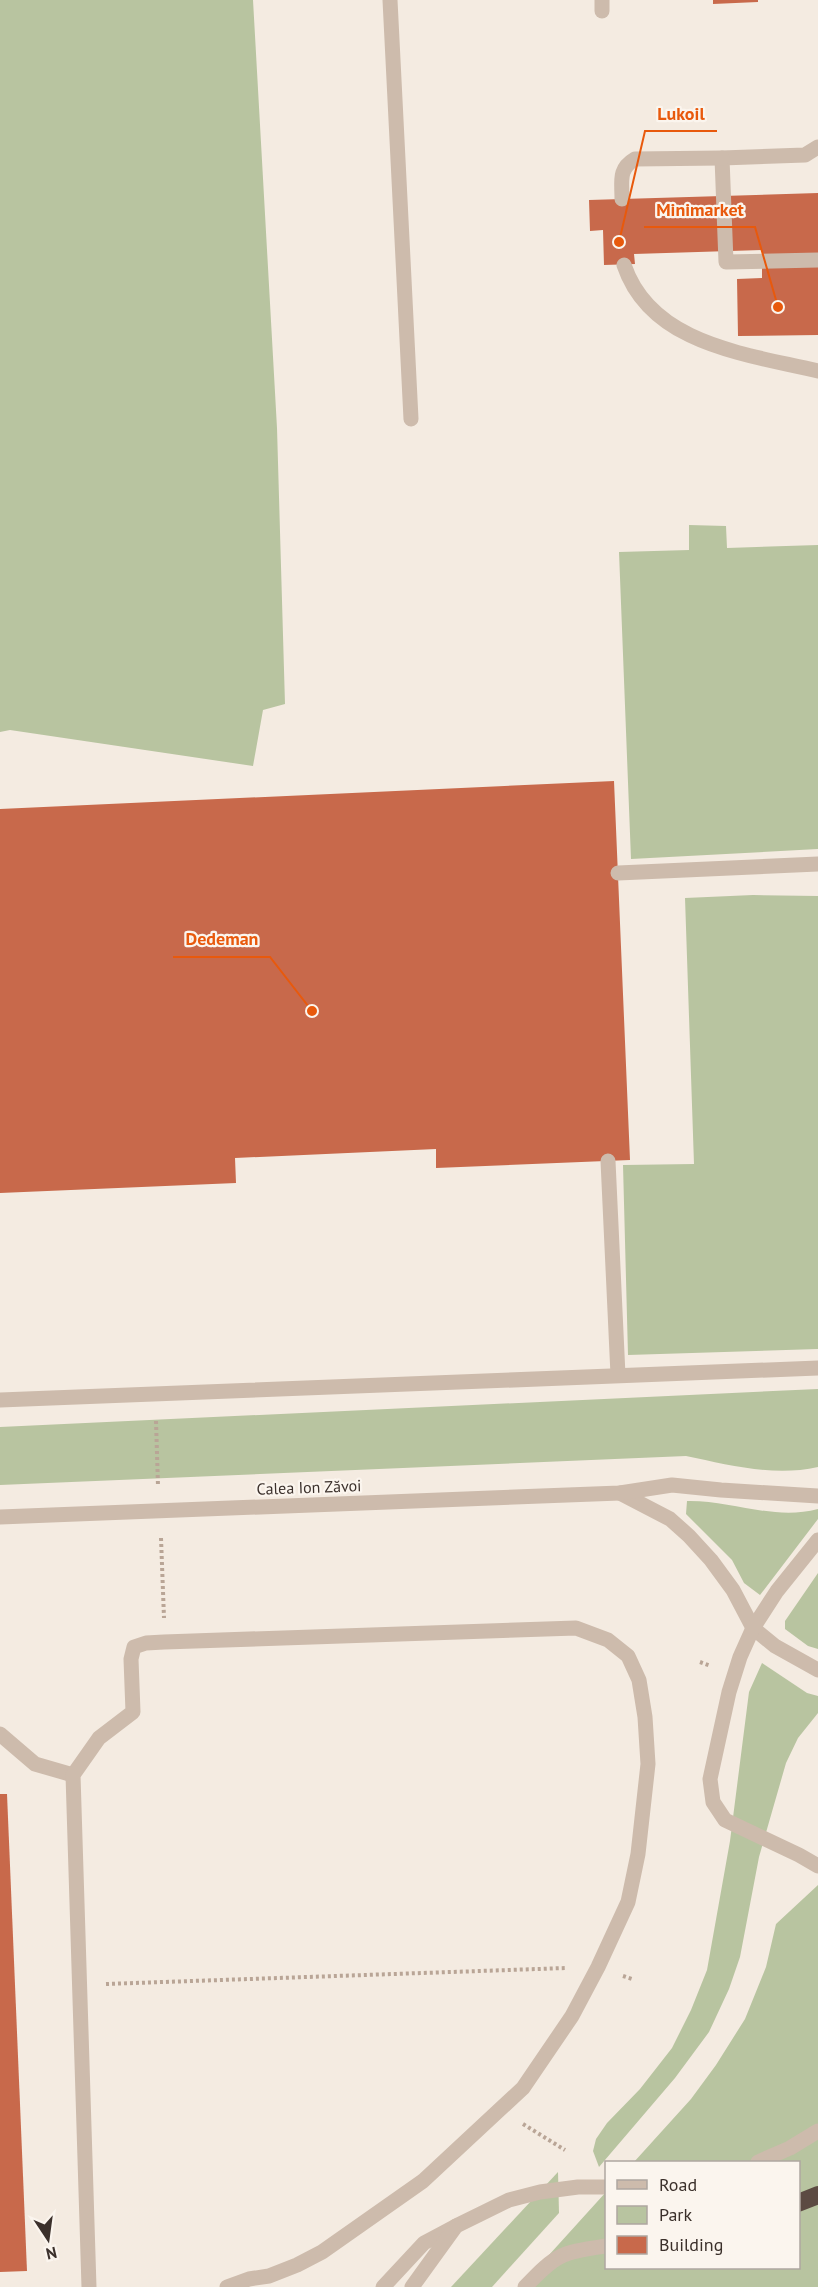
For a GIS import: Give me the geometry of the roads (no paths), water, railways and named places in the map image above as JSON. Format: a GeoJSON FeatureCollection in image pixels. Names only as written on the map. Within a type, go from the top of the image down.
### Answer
{"type":"FeatureCollection","features":[{"type":"Feature","properties":{"kind":"highway"},"geometry":{"type":"LineString","coordinates":[[800,2201],[818,2195]]}},
{"type":"Feature","properties":{"kind":"street"},"geometry":{"type":"LineString","coordinates":[[390,0],[411,419]]}},
{"type":"Feature","properties":{"kind":"street"},"geometry":{"type":"LineString","coordinates":[[622,199],[622,173],[626,164],[634,159],[805,155],[818,147]]}},
{"type":"Feature","properties":{"kind":"street"},"geometry":{"type":"LineString","coordinates":[[722,158],[726,262],[818,260]]}},
{"type":"Feature","properties":{"kind":"street"},"geometry":{"type":"LineString","coordinates":[[624,265],[637,292],[671,326],[715,346],[818,371]]}},
{"type":"Feature","properties":{"kind":"street"},"geometry":{"type":"LineString","coordinates":[[618,873],[818,864]]}},
{"type":"Feature","properties":{"kind":"street"},"geometry":{"type":"LineString","coordinates":[[609,1161],[618,1375]]}},
{"type":"Feature","properties":{"kind":"street"},"geometry":{"type":"LineString","coordinates":[[0,1400],[818,1368]]}},
{"type":"Feature","properties":{"kind":"street","name":"Calea Ion Zăvoi"},"geometry":{"type":"LineString","coordinates":[[0,1517],[620,1493],[672,1485],[818,1496]]}},
{"type":"Feature","properties":{"kind":"street","name":"Calea Ion Zăvoi"},"geometry":{"type":"LineString","coordinates":[[620,1493],[670,1519],[711,1560],[733,1590],[753,1628],[775,1646],[818,1670]]}},
{"type":"Feature","properties":{"kind":"street"},"geometry":{"type":"LineString","coordinates":[[818,1540],[777,1591],[753,1628],[740,1657],[729,1692],[710,1779],[713,1802],[725,1820],[818,1866]]}},
{"type":"Feature","properties":{"kind":"street"},"geometry":{"type":"LineString","coordinates":[[89,2287],[73,1775],[99,1738],[133,1712],[131,1659],[134,1647],[146,1643],[576,1628],[608,1640],[628,1656],[639,1680],[645,1717],[648,1764],[638,1854],[628,1902],[572,2016],[523,2088],[423,2181],[322,2252],[269,2276],[249,2279],[227,2287]]}},
{"type":"Feature","properties":{"kind":"street"},"geometry":{"type":"LineString","coordinates":[[0,1734],[35,1764],[73,1775]]}},
{"type":"Feature","properties":{"kind":"street"},"geometry":{"type":"LineString","coordinates":[[762,2161],[818,2131]]}},
{"type":"Feature","properties":{"kind":"street"},"geometry":{"type":"LineString","coordinates":[[383,2287],[424,2243],[509,2200],[540,2192],[578,2187],[605,2187]]}},
{"type":"Feature","properties":{"kind":"street"},"geometry":{"type":"LineString","coordinates":[[800,2201],[818,2188]]}},
{"type":"Feature","properties":{"kind":"street"},"geometry":{"type":"LineString","coordinates":[[412,2287],[456,2226]]}},
{"type":"Feature","properties":{"kind":"street"},"geometry":{"type":"LineString","coordinates":[[525,2287],[549,2262],[560,2255],[605,2246]]}},
{"type":"Feature","properties":{"kind":"place","name":"Lukoil"},"geometry":{"type":"Point","coordinates":[619,242]}},
{"type":"Feature","properties":{"kind":"place","name":"Minimarket"},"geometry":{"type":"Point","coordinates":[778,307]}},
{"type":"Feature","properties":{"kind":"place","name":"Dedeman"},"geometry":{"type":"Point","coordinates":[312,1011]}}]}
